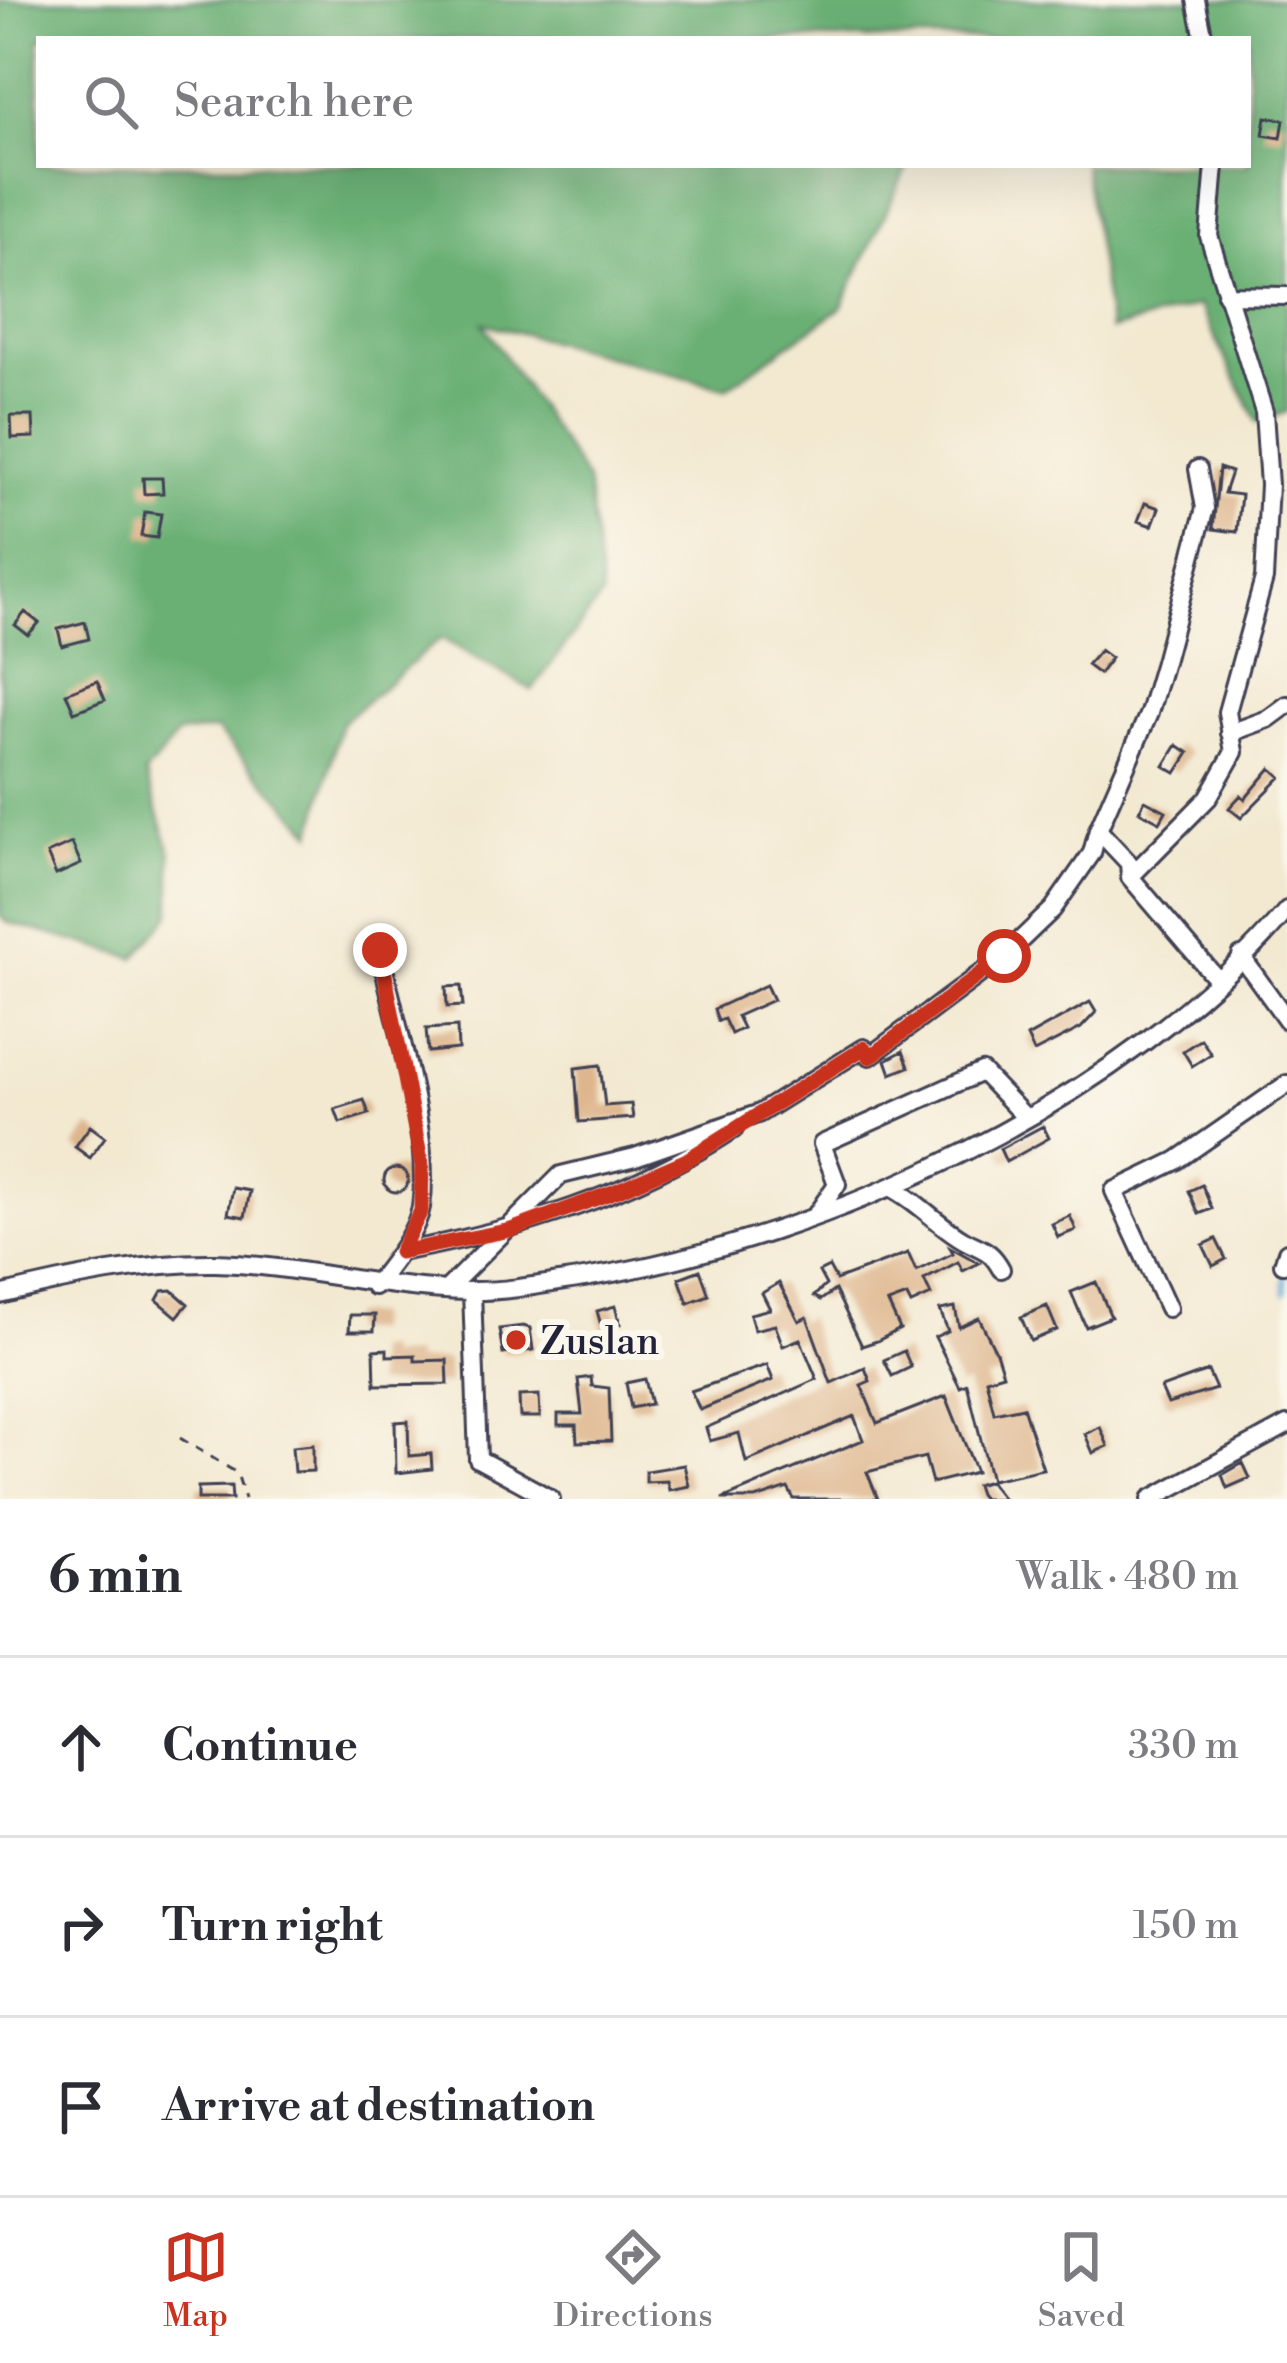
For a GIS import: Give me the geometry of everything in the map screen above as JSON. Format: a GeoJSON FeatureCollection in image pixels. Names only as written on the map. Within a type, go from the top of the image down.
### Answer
{"type":"FeatureCollection","features":[{"type":"Feature","properties":{"kind":"street"},"geometry":{"type":"LineString","coordinates":[[1196,0],[1203,36]]}},
{"type":"Feature","properties":{"kind":"street"},"geometry":{"type":"LineString","coordinates":[[1130,878],[1208,798],[1234,752],[1227,712],[1264,579],[1267,452],[1255,377],[1209,236],[1215,168]]}},
{"type":"Feature","properties":{"kind":"street"},"geometry":{"type":"LineString","coordinates":[[1226,295],[1287,296]]}},
{"type":"Feature","properties":{"kind":"street"},"geometry":{"type":"LineString","coordinates":[[1267,452],[1287,457]]}},
{"type":"Feature","properties":{"kind":"street"},"geometry":{"type":"LineString","coordinates":[[400,1252],[511,1230],[685,1161],[864,1048],[870,1057],[893,1043],[1004,956],[1052,909],[1092,853],[1164,662],[1205,508],[1198,469]]}},
{"type":"Feature","properties":{"kind":"street"},"geometry":{"type":"LineString","coordinates":[[1230,733],[1268,719],[1287,705]]}},
{"type":"Feature","properties":{"kind":"street"},"geometry":{"type":"LineString","coordinates":[[1098,830],[1129,863],[1130,878],[1216,978]]}},
{"type":"Feature","properties":{"kind":"street"},"geometry":{"type":"LineString","coordinates":[[0,1295],[119,1271],[216,1263],[374,1286],[472,1291],[638,1269],[815,1217],[892,1188],[1024,1116],[1162,1027],[1287,910]]}},
{"type":"Feature","properties":{"kind":"street"},"geometry":{"type":"LineString","coordinates":[[374,1286],[400,1252],[421,1211],[422,1166],[380,950]]}},
{"type":"Feature","properties":{"kind":"street"},"geometry":{"type":"LineString","coordinates":[[1241,956],[1287,1020]]}},
{"type":"Feature","properties":{"kind":"street"},"geometry":{"type":"LineString","coordinates":[[815,1217],[837,1184],[822,1144],[849,1130],[982,1072],[1024,1116]]}},
{"type":"Feature","properties":{"kind":"street"},"geometry":{"type":"LineString","coordinates":[[1168,1308],[1114,1191],[1176,1161],[1287,1084]]}},
{"type":"Feature","properties":{"kind":"street"},"geometry":{"type":"LineString","coordinates":[[446,1290],[511,1230],[560,1175],[635,1156],[760,1113]]}},
{"type":"Feature","properties":{"kind":"street"},"geometry":{"type":"LineString","coordinates":[[892,1188],[917,1201],[964,1240],[982,1244],[1001,1269]]}},
{"type":"Feature","properties":{"kind":"street"},"geometry":{"type":"LineString","coordinates":[[472,1291],[478,1459],[546,1498]]}},
{"type":"Feature","properties":{"kind":"street"},"geometry":{"type":"LineString","coordinates":[[1151,1498],[1287,1425]]}},
{"type":"Feature","properties":{"kind":"path"},"geometry":{"type":"LineString","coordinates":[[180,1438],[237,1473],[245,1499]]}},
{"type":"Feature","properties":{"kind":"green space"},"geometry":{"type":"Polygon","coordinates":[[[0,0],[1287,0],[1287,412],[1257,422],[1199,305],[1110,330],[1084,168],[1251,168],[1251,36],[36,36],[36,168],[907,168],[841,308],[726,388],[483,323],[587,481],[602,596],[532,690],[441,638],[341,723],[313,833],[216,730],[178,734],[145,774],[171,853],[171,914],[135,958],[6,922],[0,916],[0,0]]]}},
{"type":"Feature","properties":{"kind":"building"},"geometry":{"type":"Polygon","coordinates":[[[1266,117],[1284,120],[1281,138],[1263,135],[1266,117]]]}},
{"type":"Feature","properties":{"kind":"building"},"geometry":{"type":"Polygon","coordinates":[[[11,416],[33,416],[34,437],[12,438],[11,416]]]}},
{"type":"Feature","properties":{"kind":"building"},"geometry":{"type":"Polygon","coordinates":[[[1219,468],[1231,472],[1224,493],[1241,495],[1237,532],[1213,529],[1219,468]]]}},
{"type":"Feature","properties":{"kind":"building"},"geometry":{"type":"Polygon","coordinates":[[[143,478],[162,478],[163,493],[144,494],[143,478]]]}},
{"type":"Feature","properties":{"kind":"building"},"geometry":{"type":"Polygon","coordinates":[[[1145,503],[1159,508],[1152,526],[1138,521],[1145,503]]]}},
{"type":"Feature","properties":{"kind":"building"},"geometry":{"type":"Polygon","coordinates":[[[145,512],[161,514],[157,538],[141,536],[145,512]]]}},
{"type":"Feature","properties":{"kind":"building"},"geometry":{"type":"Polygon","coordinates":[[[25,612],[39,623],[28,635],[15,625],[25,612]]]}},
{"type":"Feature","properties":{"kind":"building"},"geometry":{"type":"Polygon","coordinates":[[[85,622],[89,639],[62,646],[58,629],[85,622]]]}},
{"type":"Feature","properties":{"kind":"building"},"geometry":{"type":"Polygon","coordinates":[[[1100,650],[1111,658],[1099,674],[1087,665],[1100,650]]]}},
{"type":"Feature","properties":{"kind":"building"},"geometry":{"type":"Polygon","coordinates":[[[97,681],[105,700],[74,712],[66,693],[97,681]]]}},
{"type":"Feature","properties":{"kind":"building"},"geometry":{"type":"Polygon","coordinates":[[[1177,745],[1189,753],[1176,773],[1164,766],[1177,745]]]}},
{"type":"Feature","properties":{"kind":"building"},"geometry":{"type":"Polygon","coordinates":[[[1271,768],[1281,777],[1241,818],[1229,808],[1241,795],[1245,799],[1271,768]]]}},
{"type":"Feature","properties":{"kind":"building"},"geometry":{"type":"Polygon","coordinates":[[[1145,800],[1166,811],[1160,822],[1139,811],[1145,800]]]}},
{"type":"Feature","properties":{"kind":"building"},"geometry":{"type":"Polygon","coordinates":[[[72,843],[81,864],[56,875],[47,854],[72,843]]]}},
{"type":"Feature","properties":{"kind":"building"},"geometry":{"type":"Polygon","coordinates":[[[766,985],[773,1000],[737,1016],[743,1028],[731,1034],[714,1009],[766,985]]]}},
{"type":"Feature","properties":{"kind":"building"},"geometry":{"type":"Polygon","coordinates":[[[461,986],[463,1006],[447,1007],[446,987],[461,986]]]}},
{"type":"Feature","properties":{"kind":"building"},"geometry":{"type":"Polygon","coordinates":[[[1090,1002],[1096,1012],[1081,1028],[1034,1052],[1027,1037],[1090,1002]]]}},
{"type":"Feature","properties":{"kind":"building"},"geometry":{"type":"Polygon","coordinates":[[[457,1027],[458,1049],[428,1052],[426,1029],[457,1027]]]}},
{"type":"Feature","properties":{"kind":"building"},"geometry":{"type":"Polygon","coordinates":[[[1201,1039],[1211,1054],[1192,1066],[1183,1051],[1201,1039]]]}},
{"type":"Feature","properties":{"kind":"building"},"geometry":{"type":"Polygon","coordinates":[[[903,1051],[909,1067],[891,1074],[886,1060],[903,1051]]]}},
{"type":"Feature","properties":{"kind":"building"},"geometry":{"type":"Polygon","coordinates":[[[600,1065],[605,1106],[631,1104],[633,1118],[579,1122],[575,1068],[600,1065]]]}},
{"type":"Feature","properties":{"kind":"building"},"geometry":{"type":"Polygon","coordinates":[[[364,1100],[369,1114],[340,1123],[335,1109],[364,1100]]]}},
{"type":"Feature","properties":{"kind":"building"},"geometry":{"type":"Polygon","coordinates":[[[90,1126],[105,1137],[90,1158],[75,1147],[90,1126]]]}},
{"type":"Feature","properties":{"kind":"building"},"geometry":{"type":"Polygon","coordinates":[[[1043,1126],[1049,1138],[1006,1162],[1000,1149],[1043,1126]]]}},
{"type":"Feature","properties":{"kind":"building"},"geometry":{"type":"Polygon","coordinates":[[[396,1168],[408,1180],[396,1192],[384,1180],[396,1168]]]}},
{"type":"Feature","properties":{"kind":"building"},"geometry":{"type":"Polygon","coordinates":[[[1202,1185],[1212,1209],[1199,1214],[1189,1191],[1202,1185]]]}},
{"type":"Feature","properties":{"kind":"building"},"geometry":{"type":"Polygon","coordinates":[[[233,1188],[250,1191],[245,1217],[228,1214],[233,1188]]]}},
{"type":"Feature","properties":{"kind":"building"},"geometry":{"type":"Polygon","coordinates":[[[1070,1216],[1076,1230],[1058,1237],[1052,1224],[1070,1216]]]}},
{"type":"Feature","properties":{"kind":"building"},"geometry":{"type":"Polygon","coordinates":[[[1216,1239],[1226,1259],[1213,1266],[1203,1245],[1216,1239]]]}},
{"type":"Feature","properties":{"kind":"building"},"geometry":{"type":"Polygon","coordinates":[[[950,1247],[979,1263],[963,1271],[958,1262],[924,1280],[931,1295],[911,1304],[907,1296],[888,1303],[900,1329],[877,1341],[862,1346],[835,1290],[821,1300],[814,1296],[826,1285],[819,1272],[829,1267],[836,1280],[908,1253],[916,1271],[953,1253],[950,1247]]]}},
{"type":"Feature","properties":{"kind":"building"},"geometry":{"type":"Polygon","coordinates":[[[700,1270],[709,1295],[688,1303],[679,1278],[700,1270]]]}},
{"type":"Feature","properties":{"kind":"building"},"geometry":{"type":"Polygon","coordinates":[[[1096,1282],[1111,1317],[1086,1327],[1071,1292],[1096,1282]]]}},
{"type":"Feature","properties":{"kind":"building"},"geometry":{"type":"Polygon","coordinates":[[[779,1283],[799,1321],[807,1317],[831,1383],[865,1368],[870,1381],[861,1385],[877,1423],[946,1396],[976,1472],[932,1483],[925,1457],[867,1472],[878,1499],[794,1499],[788,1488],[756,1499],[722,1499],[863,1440],[854,1416],[746,1462],[739,1433],[710,1441],[706,1428],[817,1379],[800,1339],[783,1346],[775,1325],[754,1330],[750,1314],[770,1309],[762,1293],[779,1283]]]}},
{"type":"Feature","properties":{"kind":"building"},"geometry":{"type":"Polygon","coordinates":[[[172,1290],[188,1304],[177,1317],[157,1300],[162,1291],[172,1290]]]}},
{"type":"Feature","properties":{"kind":"building"},"geometry":{"type":"Polygon","coordinates":[[[615,1306],[620,1324],[602,1329],[597,1311],[615,1306]]]}},
{"type":"Feature","properties":{"kind":"building"},"geometry":{"type":"Polygon","coordinates":[[[1047,1306],[1057,1330],[1031,1341],[1021,1317],[1047,1306]]]}},
{"type":"Feature","properties":{"kind":"building"},"geometry":{"type":"Polygon","coordinates":[[[955,1307],[959,1327],[979,1318],[996,1352],[1003,1374],[986,1379],[994,1413],[1023,1407],[1043,1469],[991,1480],[967,1384],[960,1387],[935,1337],[948,1331],[940,1310],[955,1307]]]}},
{"type":"Feature","properties":{"kind":"building"},"geometry":{"type":"Polygon","coordinates":[[[350,1315],[375,1315],[374,1331],[349,1331],[350,1315]]]}},
{"type":"Feature","properties":{"kind":"building","name":"Zuslan"},"geometry":{"type":"Polygon","coordinates":[[[530,1328],[533,1350],[503,1354],[499,1329],[530,1328]]]}},
{"type":"Feature","properties":{"kind":"building"},"geometry":{"type":"Polygon","coordinates":[[[387,1349],[387,1356],[447,1360],[448,1384],[375,1385],[374,1350],[387,1349]]]}},
{"type":"Feature","properties":{"kind":"building"},"geometry":{"type":"Polygon","coordinates":[[[904,1351],[911,1367],[892,1376],[884,1360],[904,1351]]]}},
{"type":"Feature","properties":{"kind":"building"},"geometry":{"type":"Polygon","coordinates":[[[767,1365],[773,1380],[700,1410],[691,1391],[767,1365]]]}},
{"type":"Feature","properties":{"kind":"building"},"geometry":{"type":"Polygon","coordinates":[[[1208,1371],[1216,1389],[1168,1404],[1161,1388],[1208,1371]]]}},
{"type":"Feature","properties":{"kind":"building"},"geometry":{"type":"Polygon","coordinates":[[[591,1377],[592,1386],[609,1388],[611,1441],[577,1442],[576,1425],[558,1425],[558,1414],[582,1414],[578,1379],[591,1377]]]}},
{"type":"Feature","properties":{"kind":"building"},"geometry":{"type":"Polygon","coordinates":[[[645,1379],[651,1404],[631,1408],[626,1383],[645,1379]]]}},
{"type":"Feature","properties":{"kind":"building"},"geometry":{"type":"Polygon","coordinates":[[[539,1395],[540,1417],[520,1417],[519,1396],[539,1395]]]}},
{"type":"Feature","properties":{"kind":"building"},"geometry":{"type":"Polygon","coordinates":[[[408,1421],[409,1456],[431,1454],[432,1469],[396,1473],[395,1422],[408,1421]]]}},
{"type":"Feature","properties":{"kind":"building"},"geometry":{"type":"Polygon","coordinates":[[[1100,1427],[1108,1446],[1093,1453],[1085,1434],[1100,1427]]]}},
{"type":"Feature","properties":{"kind":"building"},"geometry":{"type":"Polygon","coordinates":[[[313,1445],[313,1471],[294,1472],[292,1447],[313,1445]]]}},
{"type":"Feature","properties":{"kind":"building"},"geometry":{"type":"Polygon","coordinates":[[[1243,1463],[1250,1478],[1227,1488],[1222,1475],[1243,1463]]]}},
{"type":"Feature","properties":{"kind":"building"},"geometry":{"type":"Polygon","coordinates":[[[684,1465],[689,1486],[669,1490],[667,1481],[646,1482],[646,1471],[684,1465]]]}},
{"type":"Feature","properties":{"kind":"building"},"geometry":{"type":"Polygon","coordinates":[[[989,1481],[1003,1499],[983,1499],[979,1494],[976,1485],[989,1481]]]}},
{"type":"Feature","properties":{"kind":"building"},"geometry":{"type":"Polygon","coordinates":[[[231,1486],[232,1499],[198,1499],[198,1487],[231,1486]]]}},
{"type":"Feature","properties":{"kind":"waterway"},"geometry":{"type":"LineString","coordinates":[[1285,1271],[1285,1293]]}},
{"type":"Feature","properties":{"kind":"place","name":"Zuslan"},"geometry":{"type":"Point","coordinates":[516,1340]}},
{"type":"Feature","properties":{"kind":"route"},"geometry":{"type":"LineString","coordinates":[[380,950],[422,1166],[421,1211],[400,1252],[511,1230],[685,1161],[864,1048],[870,1057],[893,1043],[1004,956]]}}]}
